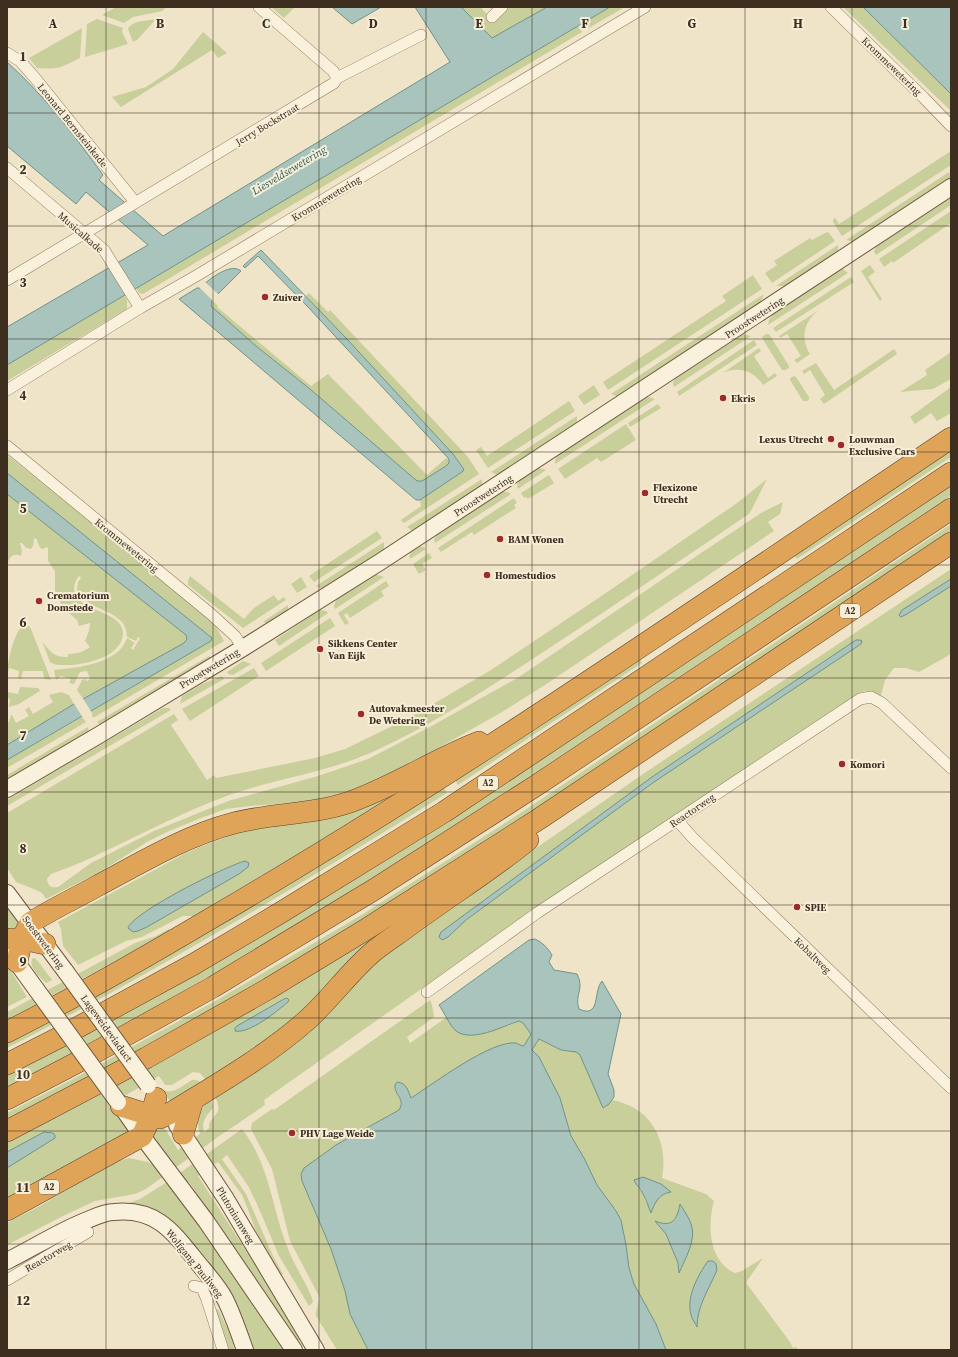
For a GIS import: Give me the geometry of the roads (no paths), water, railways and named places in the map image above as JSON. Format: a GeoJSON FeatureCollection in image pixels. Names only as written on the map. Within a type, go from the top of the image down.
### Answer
{"type":"FeatureCollection","features":[{"type":"Feature","properties":{"kind":"highway"},"geometry":{"type":"LineString","coordinates":[[7,1032],[43,1014],[157,950],[382,816],[519,727],[951,438]]}},
{"type":"Feature","properties":{"kind":"highway","name":"A2"},"geometry":{"type":"LineString","coordinates":[[7,1064],[194,964],[280,914],[444,812],[951,474]]}},
{"type":"Feature","properties":{"kind":"highway"},"geometry":{"type":"LineString","coordinates":[[7,1099],[78,1062],[213,987],[375,890],[544,781],[951,509]]}},
{"type":"Feature","properties":{"kind":"highway","name":"A2"},"geometry":{"type":"LineString","coordinates":[[7,1131],[140,1061],[268,989],[365,930],[453,875],[951,544]]}},
{"type":"Feature","properties":{"kind":"highway"},"geometry":{"type":"LineString","coordinates":[[16,943],[152,857],[192,837],[235,823],[324,809],[349,802],[382,790],[455,751],[519,727]]}},
{"type":"Feature","properties":{"kind":"highway","name":"A2"},"geometry":{"type":"LineString","coordinates":[[156,1103],[193,1100],[242,1069],[283,1040],[307,1020],[374,951],[440,903],[501,862],[626,760]]}},
{"type":"Feature","properties":{"kind":"highway"},"geometry":{"type":"LineString","coordinates":[[16,943],[45,944]]}},
{"type":"Feature","properties":{"kind":"highway"},"geometry":{"type":"LineString","coordinates":[[186,1138],[193,1100]]}},
{"type":"Feature","properties":{"kind":"highway"},"geometry":{"type":"LineString","coordinates":[[119,1104],[156,1103],[142,1136]]}},
{"type":"Feature","properties":{"kind":"highway","name":"A2"},"geometry":{"type":"LineString","coordinates":[[7,1210],[142,1136]]}},
{"type":"Feature","properties":{"kind":"main road","name":"Proostwetering"},"geometry":{"type":"LineString","coordinates":[[7,789],[243,648],[380,562],[951,187]]}},
{"type":"Feature","properties":{"kind":"main road","name":"Soestwetering"},"geometry":{"type":"LineString","coordinates":[[7,893],[16,943],[36,988],[119,1104]]}},
{"type":"Feature","properties":{"kind":"main road","name":"Soestwetering"},"geometry":{"type":"LineString","coordinates":[[45,944],[66,972]]}},
{"type":"Feature","properties":{"kind":"main road","name":"Lageweideviaduct"},"geometry":{"type":"LineString","coordinates":[[66,972],[156,1103]]}},
{"type":"Feature","properties":{"kind":"main road","name":"Plutoniumweg"},"geometry":{"type":"LineString","coordinates":[[156,1103],[186,1138],[207,1169],[238,1218],[316,1350]]}},
{"type":"Feature","properties":{"kind":"main road"},"geometry":{"type":"LineString","coordinates":[[119,1104],[229,1254],[294,1350]]}},
{"type":"Feature","properties":{"kind":"main road","name":"Wolfgang Pauliweg"},"geometry":{"type":"LineString","coordinates":[[7,1261],[72,1226],[103,1214],[128,1211],[143,1214],[160,1222],[171,1230],[208,1275],[224,1298],[245,1350]]}},
{"type":"Feature","properties":{"kind":"main road","name":"Wolfgang Pauliweg"},"geometry":{"type":"LineString","coordinates":[[7,1270],[96,1224],[124,1219],[144,1223],[155,1228],[168,1237],[204,1281],[221,1308],[238,1350]]}},
{"type":"Feature","properties":{"kind":"street"},"geometry":{"type":"LineString","coordinates":[[259,7],[333,70],[337,78]]}},
{"type":"Feature","properties":{"kind":"street"},"geometry":{"type":"LineString","coordinates":[[492,16],[502,7]]}},
{"type":"Feature","properties":{"kind":"street","name":"Krommewetering"},"geometry":{"type":"LineString","coordinates":[[7,390],[140,308],[645,7]]}},
{"type":"Feature","properties":{"kind":"street","name":"Krommewetering"},"geometry":{"type":"LineString","coordinates":[[831,7],[951,126]]}},
{"type":"Feature","properties":{"kind":"street","name":"Jerry Bockstraat"},"geometry":{"type":"LineString","coordinates":[[7,280],[334,83],[337,78],[421,35]]}},
{"type":"Feature","properties":{"kind":"street","name":"Leonard Bernsteinkade"},"geometry":{"type":"LineString","coordinates":[[7,53],[20,61],[35,78],[132,204]]}},
{"type":"Feature","properties":{"kind":"street","name":"Musicalkade"},"geometry":{"type":"LineString","coordinates":[[7,168],[104,250],[140,308]]}},
{"type":"Feature","properties":{"kind":"street","name":"Krommewetering"},"geometry":{"type":"LineString","coordinates":[[7,446],[211,614],[235,636],[243,648]]}},
{"type":"Feature","properties":{"kind":"street","name":"Reactorweg"},"geometry":{"type":"LineString","coordinates":[[427,992],[537,913],[854,702],[866,697],[877,699],[951,768]]}},
{"type":"Feature","properties":{"kind":"street","name":"Kobaltweg"},"geometry":{"type":"LineString","coordinates":[[677,820],[692,837],[951,1088]]}},
{"type":"Feature","properties":{"kind":"street","name":"Reactorweg"},"geometry":{"type":"LineString","coordinates":[[7,1280],[88,1232]]}},
{"type":"Feature","properties":{"kind":"street"},"geometry":{"type":"LineString","coordinates":[[194,1286],[202,1288],[223,1350]]}},
{"type":"Feature","properties":{"kind":"water"},"geometry":{"type":"Polygon","coordinates":[[[332,7],[381,7],[352,24],[332,7]]]}},
{"type":"Feature","properties":{"kind":"water","name":"Liesveldsewetering"},"geometry":{"type":"Polygon","coordinates":[[[415,7],[461,7],[492,38],[547,7],[610,7],[7,365],[7,327],[148,245],[86,192],[76,204],[7,146],[7,62],[34,88],[70,130],[103,175],[99,180],[163,236],[450,62],[415,7]]]}},
{"type":"Feature","properties":{"kind":"water"},"geometry":{"type":"Polygon","coordinates":[[[863,7],[951,7],[951,94],[863,7]]]}},
{"type":"Feature","properties":{"kind":"water"},"geometry":{"type":"Polygon","coordinates":[[[261,250],[346,338],[453,454],[464,470],[462,472],[420,500],[416,500],[179,299],[197,288],[200,288],[225,270],[236,269],[241,271],[212,300],[211,306],[256,346],[310,389],[417,481],[422,481],[446,466],[449,463],[449,459],[308,307],[258,256],[245,268],[243,266],[261,250]]]}},
{"type":"Feature","properties":{"kind":"water"},"geometry":{"type":"Polygon","coordinates":[[[7,473],[212,638],[211,641],[7,760],[7,745],[74,704],[184,643],[187,639],[186,635],[7,494],[7,473]]]}},
{"type":"Feature","properties":{"kind":"water"},"geometry":{"type":"Polygon","coordinates":[[[951,579],[951,586],[907,614],[901,617],[899,615],[902,610],[951,579]]]}},
{"type":"Feature","properties":{"kind":"water"},"geometry":{"type":"Polygon","coordinates":[[[856,640],[862,641],[861,644],[654,782],[466,920],[448,937],[442,940],[439,937],[441,932],[652,777],[856,640]]]}},
{"type":"Feature","properties":{"kind":"water"},"geometry":{"type":"Polygon","coordinates":[[[245,861],[249,863],[248,867],[239,874],[147,927],[133,932],[128,928],[146,911],[181,890],[219,871],[245,861]]]}},
{"type":"Feature","properties":{"kind":"water"},"geometry":{"type":"Polygon","coordinates":[[[535,939],[545,946],[552,955],[549,962],[554,970],[577,974],[580,984],[578,1000],[579,1009],[586,1011],[591,1010],[594,1007],[599,985],[602,981],[621,1014],[608,1074],[614,1090],[614,1097],[609,1104],[603,1108],[580,1055],[576,1052],[561,1050],[539,1039],[532,1050],[539,1057],[560,1098],[571,1136],[597,1185],[621,1220],[629,1268],[634,1284],[656,1324],[666,1350],[368,1350],[350,1314],[345,1291],[331,1249],[302,1181],[301,1174],[304,1168],[336,1145],[399,1110],[401,1100],[395,1089],[397,1082],[405,1086],[411,1098],[462,1064],[492,1048],[505,1044],[516,1043],[524,1046],[531,1034],[523,1023],[519,1021],[488,1032],[470,1035],[463,1034],[454,1029],[439,1005],[529,940],[535,939]]]}},
{"type":"Feature","properties":{"kind":"water"},"geometry":{"type":"Polygon","coordinates":[[[287,998],[289,1000],[288,1002],[263,1021],[248,1029],[235,1031],[237,1026],[287,998]]]}},
{"type":"Feature","properties":{"kind":"water"},"geometry":{"type":"Polygon","coordinates":[[[44,1132],[53,1133],[55,1138],[7,1168],[7,1152],[44,1132]]]}},
{"type":"Feature","properties":{"kind":"water"},"geometry":{"type":"Polygon","coordinates":[[[643,1177],[661,1184],[671,1192],[658,1199],[651,1213],[644,1196],[634,1180],[643,1177]]]}},
{"type":"Feature","properties":{"kind":"water"},"geometry":{"type":"Polygon","coordinates":[[[680,1204],[690,1221],[692,1236],[690,1249],[679,1273],[678,1263],[666,1234],[655,1221],[666,1224],[673,1221],[680,1204]]]}},
{"type":"Feature","properties":{"kind":"water"},"geometry":{"type":"Polygon","coordinates":[[[708,1261],[713,1261],[716,1264],[717,1270],[701,1305],[697,1327],[691,1315],[690,1301],[697,1279],[708,1261]]]}},
{"type":"Feature","properties":{"kind":"place","name":"Zuiver"},"geometry":{"type":"Point","coordinates":[265,297]}},
{"type":"Feature","properties":{"kind":"place","name":"Ekris"},"geometry":{"type":"Point","coordinates":[723,398]}},
{"type":"Feature","properties":{"kind":"place","name":"Lexus Utrecht"},"geometry":{"type":"Point","coordinates":[831,439]}},
{"type":"Feature","properties":{"kind":"place","name":"Louwman Exclusive Cars"},"geometry":{"type":"Point","coordinates":[841,445]}},
{"type":"Feature","properties":{"kind":"place","name":"Flexizone Utrecht"},"geometry":{"type":"Point","coordinates":[645,493]}},
{"type":"Feature","properties":{"kind":"place","name":"BAM Wonen"},"geometry":{"type":"Point","coordinates":[500,539]}},
{"type":"Feature","properties":{"kind":"place","name":"Homestudios"},"geometry":{"type":"Point","coordinates":[487,575]}},
{"type":"Feature","properties":{"kind":"place","name":"Crematorium Domstede"},"geometry":{"type":"Point","coordinates":[39,601]}},
{"type":"Feature","properties":{"kind":"place","name":"Sikkens Center Van Eijk"},"geometry":{"type":"Point","coordinates":[320,649]}},
{"type":"Feature","properties":{"kind":"place","name":"Autovakmeester De Wetering"},"geometry":{"type":"Point","coordinates":[361,714]}},
{"type":"Feature","properties":{"kind":"place","name":"Komori"},"geometry":{"type":"Point","coordinates":[842,764]}},
{"type":"Feature","properties":{"kind":"place","name":"SPIE"},"geometry":{"type":"Point","coordinates":[797,907]}},
{"type":"Feature","properties":{"kind":"place","name":"PHV Lage Weide"},"geometry":{"type":"Point","coordinates":[292,1133]}}]}
